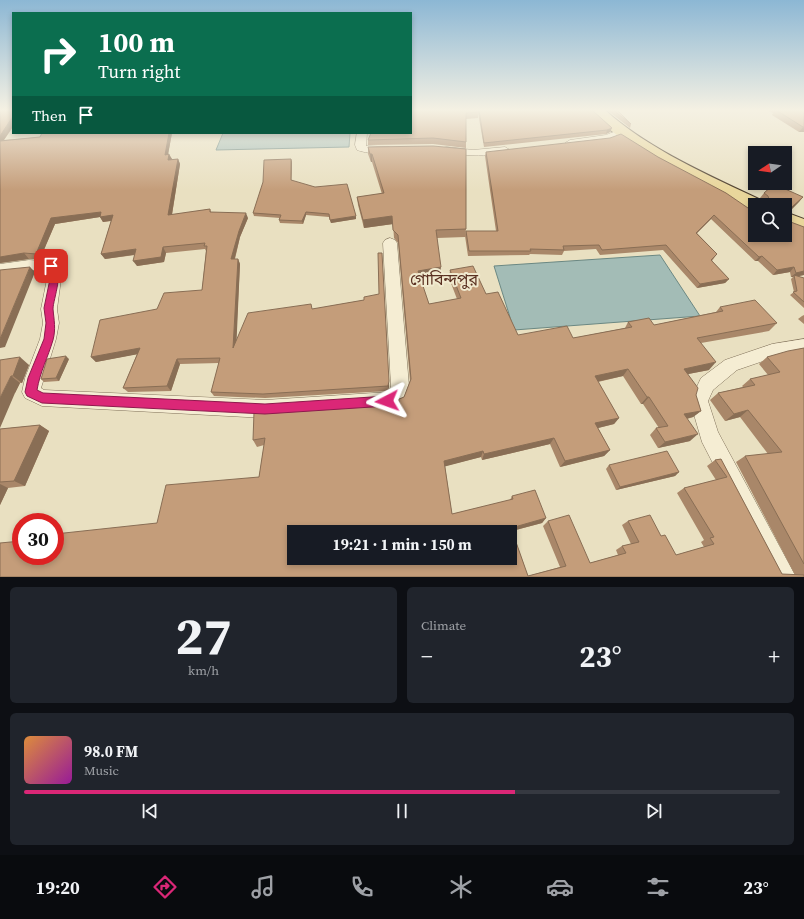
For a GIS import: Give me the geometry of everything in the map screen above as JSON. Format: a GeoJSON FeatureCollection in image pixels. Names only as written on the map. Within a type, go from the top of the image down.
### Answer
{"type":"FeatureCollection","features":[{"type":"Feature","properties":{"kind":"main road"},"geometry":{"type":"LineString","coordinates":[[630,137],[706,181],[748,201]]}},
{"type":"Feature","properties":{"kind":"main road"},"geometry":{"type":"LineString","coordinates":[[792,221],[804,226]]}},
{"type":"Feature","properties":{"kind":"street"},"geometry":{"type":"LineString","coordinates":[[361,137],[361,148],[367,150],[398,150]]}},
{"type":"Feature","properties":{"kind":"street"},"geometry":{"type":"LineString","coordinates":[[563,144],[611,137]]}},
{"type":"Feature","properties":{"kind":"street"},"geometry":{"type":"LineString","coordinates":[[437,149],[460,150],[473,153],[518,149]]}},
{"type":"Feature","properties":{"kind":"street"},"geometry":{"type":"LineString","coordinates":[[0,269],[29,265],[51,266],[54,279],[49,308],[51,323],[48,339],[34,378],[31,392],[42,398],[265,409],[387,401],[397,397],[400,386],[390,243]]}},
{"type":"Feature","properties":{"kind":"street"},"geometry":{"type":"LineString","coordinates":[[784,577],[709,435],[699,401],[707,384],[731,366],[772,351],[804,346]]}},
{"type":"Feature","properties":{"kind":"water"},"geometry":{"type":"Polygon","coordinates":[[[221,137],[350,137],[349,147],[216,150],[221,137]]]}},
{"type":"Feature","properties":{"kind":"water"},"geometry":{"type":"Polygon","coordinates":[[[660,255],[700,316],[514,330],[494,266],[660,255]]]}},
{"type":"Feature","properties":{"kind":"building"},"geometry":{"type":"Polygon","coordinates":[[[40,137],[168,137],[165,155],[169,154],[168,160],[178,159],[168,215],[210,209],[210,212],[246,213],[231,259],[238,259],[233,348],[248,313],[311,304],[312,309],[364,300],[364,297],[379,294],[378,253],[382,253],[389,381],[388,386],[263,394],[211,392],[220,358],[177,359],[167,386],[123,388],[140,348],[91,357],[100,320],[157,309],[164,293],[202,290],[207,246],[204,246],[205,243],[163,247],[161,257],[133,261],[136,249],[101,254],[113,215],[100,217],[101,212],[51,218],[36,254],[24,253],[0,257],[0,141],[40,137]]]}},
{"type":"Feature","properties":{"kind":"building"},"geometry":{"type":"Polygon","coordinates":[[[369,137],[466,137],[466,142],[433,138],[368,140],[369,137]]]}},
{"type":"Feature","properties":{"kind":"building"},"geometry":{"type":"Polygon","coordinates":[[[483,137],[541,137],[484,143],[483,137]]]}},
{"type":"Feature","properties":{"kind":"building"},"geometry":{"type":"Polygon","coordinates":[[[613,137],[626,137],[658,157],[726,193],[748,208],[748,242],[792,242],[792,222],[804,227],[804,271],[796,273],[794,267],[777,270],[762,256],[759,257],[714,215],[696,233],[717,254],[711,260],[729,279],[700,284],[666,245],[602,250],[599,245],[563,246],[564,250],[530,249],[531,251],[469,251],[466,231],[498,231],[486,152],[613,137]]]}},
{"type":"Feature","properties":{"kind":"building"},"geometry":{"type":"Polygon","coordinates":[[[433,146],[466,149],[466,229],[436,230],[441,267],[418,271],[429,304],[461,298],[450,270],[473,266],[486,294],[498,292],[518,335],[567,326],[573,338],[632,327],[628,322],[649,318],[654,325],[723,311],[720,307],[755,300],[777,323],[697,338],[716,362],[684,369],[698,388],[696,395],[701,411],[684,414],[698,434],[665,442],[656,428],[668,426],[628,369],[595,376],[619,418],[595,423],[610,450],[565,461],[554,438],[484,454],[483,451],[444,461],[452,514],[513,499],[512,496],[535,490],[546,518],[517,526],[517,525],[287,525],[287,565],[517,565],[517,545],[528,576],[566,566],[548,521],[569,515],[590,563],[626,553],[622,546],[639,542],[628,521],[650,515],[661,536],[665,535],[676,555],[714,544],[710,538],[714,537],[684,488],[727,477],[715,460],[721,459],[782,574],[804,575],[804,577],[0,577],[0,543],[12,542],[12,565],[64,565],[64,533],[157,523],[166,485],[259,477],[265,438],[253,440],[254,412],[387,404],[404,397],[411,379],[398,235],[393,230],[392,216],[363,220],[357,197],[384,193],[372,154],[370,154],[368,147],[433,146]]]}},
{"type":"Feature","properties":{"kind":"building"},"geometry":{"type":"Polygon","coordinates":[[[291,159],[291,180],[315,187],[347,184],[356,216],[330,220],[329,214],[306,212],[302,221],[279,220],[281,215],[253,213],[263,182],[264,160],[291,159]]]}},
{"type":"Feature","properties":{"kind":"building"},"geometry":{"type":"Polygon","coordinates":[[[767,190],[787,190],[803,197],[792,207],[792,198],[769,198],[764,193],[767,190]]]}},
{"type":"Feature","properties":{"kind":"building"},"geometry":{"type":"Polygon","coordinates":[[[30,267],[0,339],[0,270],[30,267]]]}},
{"type":"Feature","properties":{"kind":"building"},"geometry":{"type":"Polygon","coordinates":[[[794,275],[804,278],[804,302],[793,292],[797,291],[794,275]]]}},
{"type":"Feature","properties":{"kind":"building"},"geometry":{"type":"Polygon","coordinates":[[[804,348],[804,564],[745,456],[782,452],[748,410],[734,414],[718,393],[755,385],[750,379],[780,372],[767,357],[804,348]]]}},
{"type":"Feature","properties":{"kind":"building"},"geometry":{"type":"Polygon","coordinates":[[[66,356],[56,378],[41,379],[47,359],[66,356]]]}},
{"type":"Feature","properties":{"kind":"building"},"geometry":{"type":"Polygon","coordinates":[[[20,357],[13,376],[11,376],[0,398],[0,360],[20,357]]]}},
{"type":"Feature","properties":{"kind":"building"},"geometry":{"type":"Polygon","coordinates":[[[40,425],[14,481],[0,482],[0,429],[40,425]]]}},
{"type":"Feature","properties":{"kind":"building"},"geometry":{"type":"Polygon","coordinates":[[[667,451],[679,472],[620,487],[609,465],[667,451]]]}},
{"type":"Feature","properties":{"kind":"district","name":"গোবিন্দপুর"},"geometry":{"type":"Point","coordinates":[444,279]}},
{"type":"Feature","properties":{"kind":"route"},"geometry":{"type":"LineString","coordinates":[[51,266],[54,279],[49,308],[51,323],[48,339],[34,378],[31,392],[42,398],[265,409],[387,401]]}}]}
